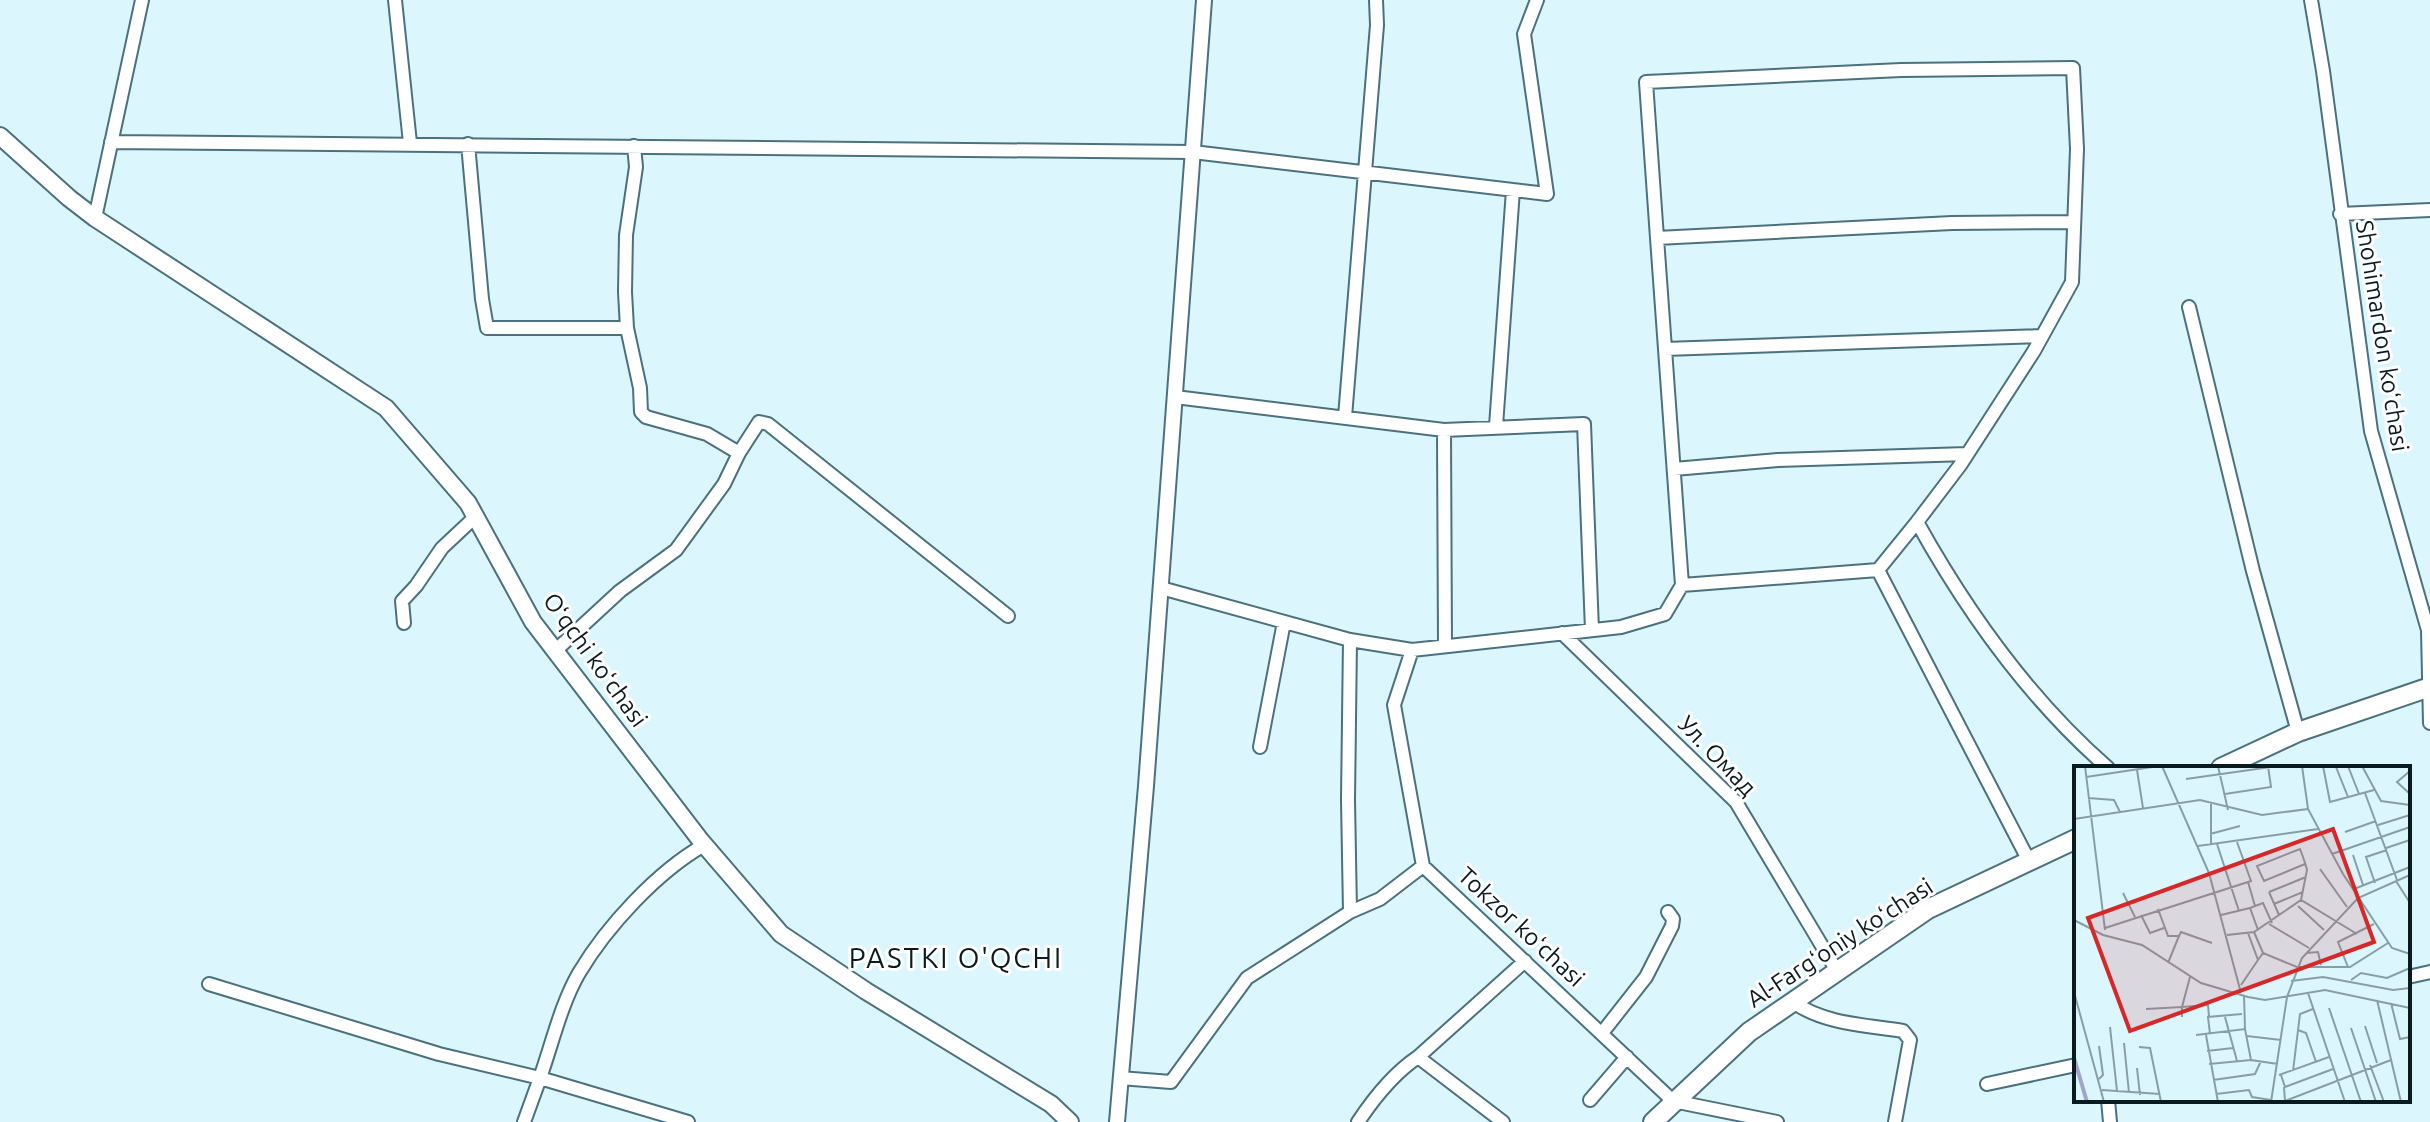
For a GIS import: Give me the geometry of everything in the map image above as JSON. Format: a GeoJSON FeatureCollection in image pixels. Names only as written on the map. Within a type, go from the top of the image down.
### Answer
{"type":"FeatureCollection","features":[{"type":"Feature","properties":{"kind":"main road","name":"Oʻqchi koʻchasi"},"geometry":{"type":"LineString","coordinates":[[0,136],[95,218],[386,408],[468,503],[533,622],[704,845],[781,934],[866,991],[1051,1104],[1070,1122]]}},
{"type":"Feature","properties":{"kind":"main road"},"geometry":{"type":"LineString","coordinates":[[2225,766],[2298,732],[2429,687]]}},
{"type":"Feature","properties":{"kind":"main road","name":"Al-Fargʻoniy koʻchasi"},"geometry":{"type":"LineString","coordinates":[[1653,1122],[1749,1032],[1928,909],[2074,840]]}},
{"type":"Feature","properties":{"kind":"street"},"geometry":{"type":"LineString","coordinates":[[95,218],[142,0]]}},
{"type":"Feature","properties":{"kind":"street"},"geometry":{"type":"LineString","coordinates":[[395,0],[410,143]]}},
{"type":"Feature","properties":{"kind":"street"},"geometry":{"type":"LineString","coordinates":[[1117,1122],[1161,588],[1204,0]]}},
{"type":"Feature","properties":{"kind":"street"},"geometry":{"type":"LineString","coordinates":[[1345,417],[1377,25],[1376,0]]}},
{"type":"Feature","properties":{"kind":"street"},"geometry":{"type":"LineString","coordinates":[[111,142],[1193,152],[1547,194],[1524,34],[1537,0]]}},
{"type":"Feature","properties":{"kind":"street","name":"Shohimardon koʻchasi"},"geometry":{"type":"LineString","coordinates":[[2311,0],[2371,431],[2424,594],[2430,723]]}},
{"type":"Feature","properties":{"kind":"street"},"geometry":{"type":"LineString","coordinates":[[1161,588],[1350,640],[1412,650],[1621,627],[1665,614],[1682,585],[1646,82],[1901,70],[2073,68],[2077,149],[2072,282],[2042,336],[1967,454],[1917,522],[1878,570],[1682,585]]}},
{"type":"Feature","properties":{"kind":"street"},"geometry":{"type":"LineString","coordinates":[[468,144],[487,328],[627,328]]}},
{"type":"Feature","properties":{"kind":"street"},"geometry":{"type":"LineString","coordinates":[[634,146],[636,167],[626,235],[627,328],[640,388],[641,412],[646,417],[707,434],[739,453]]}},
{"type":"Feature","properties":{"kind":"street"},"geometry":{"type":"LineString","coordinates":[[1496,426],[1513,190]]}},
{"type":"Feature","properties":{"kind":"street"},"geometry":{"type":"LineString","coordinates":[[2340,214],[2430,210]]}},
{"type":"Feature","properties":{"kind":"street"},"geometry":{"type":"LineString","coordinates":[[1657,238],[1952,223],[2074,222]]}},
{"type":"Feature","properties":{"kind":"street"},"geometry":{"type":"LineString","coordinates":[[2189,307],[2253,571],[2298,732]]}},
{"type":"Feature","properties":{"kind":"street"},"geometry":{"type":"LineString","coordinates":[[1665,349],[2042,336]]}},
{"type":"Feature","properties":{"kind":"street"},"geometry":{"type":"LineString","coordinates":[[1175,397],[1444,430],[1584,424],[1592,630]]}},
{"type":"Feature","properties":{"kind":"street"},"geometry":{"type":"LineString","coordinates":[[555,651],[620,591],[676,550],[724,484],[759,422],[768,424],[1008,616]]}},
{"type":"Feature","properties":{"kind":"street"},"geometry":{"type":"LineString","coordinates":[[1444,430],[1445,646]]}},
{"type":"Feature","properties":{"kind":"street"},"geometry":{"type":"LineString","coordinates":[[1674,469],[1778,460],[1967,454]]}},
{"type":"Feature","properties":{"kind":"street"},"geometry":{"type":"LineString","coordinates":[[404,623],[402,601],[442,548],[475,517]]}},
{"type":"Feature","properties":{"kind":"street"},"geometry":{"type":"LineString","coordinates":[[1917,522],[1936,556],[2015,671],[2106,766]]}},
{"type":"Feature","properties":{"kind":"street"},"geometry":{"type":"LineString","coordinates":[[1878,570],[2029,861]]}},
{"type":"Feature","properties":{"kind":"street"},"geometry":{"type":"LineString","coordinates":[[1260,747],[1284,622]]}},
{"type":"Feature","properties":{"kind":"street","name":"Ул. Омад"},"geometry":{"type":"LineString","coordinates":[[1562,633],[1736,802],[1837,971]]}},
{"type":"Feature","properties":{"kind":"street"},"geometry":{"type":"LineString","coordinates":[[1350,640],[1350,912]]}},
{"type":"Feature","properties":{"kind":"street","name":"Tokzor koʻchasi"},"geometry":{"type":"LineString","coordinates":[[1412,650],[1394,705],[1423,866],[1673,1101]]}},
{"type":"Feature","properties":{"kind":"street"},"geometry":{"type":"LineString","coordinates":[[524,1122],[578,975],[597,947],[648,889],[687,854],[704,845]]}},
{"type":"Feature","properties":{"kind":"street"},"geometry":{"type":"LineString","coordinates":[[1120,1078],[1171,1082],[1247,978],[1350,912],[1380,899],[1423,866]]}},
{"type":"Feature","properties":{"kind":"street"},"geometry":{"type":"LineString","coordinates":[[1602,1033],[1646,977],[1672,926],[1673,919],[1668,912]]}},
{"type":"Feature","properties":{"kind":"street"},"geometry":{"type":"LineString","coordinates":[[1358,1122],[1372,1102],[1408,1064],[1525,961]]}},
{"type":"Feature","properties":{"kind":"street"},"geometry":{"type":"LineString","coordinates":[[2410,977],[2430,972]]}},
{"type":"Feature","properties":{"kind":"street"},"geometry":{"type":"LineString","coordinates":[[209,984],[424,1050],[540,1078],[688,1122]]}},
{"type":"Feature","properties":{"kind":"street"},"geometry":{"type":"LineString","coordinates":[[1793,1002],[1827,1019],[1903,1031],[1908,1035],[1910,1040],[1895,1122]]}},
{"type":"Feature","properties":{"kind":"street"},"geometry":{"type":"LineString","coordinates":[[1418,1057],[1503,1122]]}},
{"type":"Feature","properties":{"kind":"street"},"geometry":{"type":"LineString","coordinates":[[1590,1100],[1627,1057]]}},
{"type":"Feature","properties":{"kind":"street"},"geometry":{"type":"LineString","coordinates":[[1987,1084],[2074,1065]]}},
{"type":"Feature","properties":{"kind":"street"},"geometry":{"type":"LineString","coordinates":[[1673,1101],[1777,1122]]}},
{"type":"Feature","properties":{"kind":"street"},"geometry":{"type":"LineString","coordinates":[[2108,1102],[2110,1122]]}},
{"type":"Feature","properties":{"kind":"district","name":"PASTKI O'QCHI"},"geometry":{"type":"Point","coordinates":[956,958]}}]}
